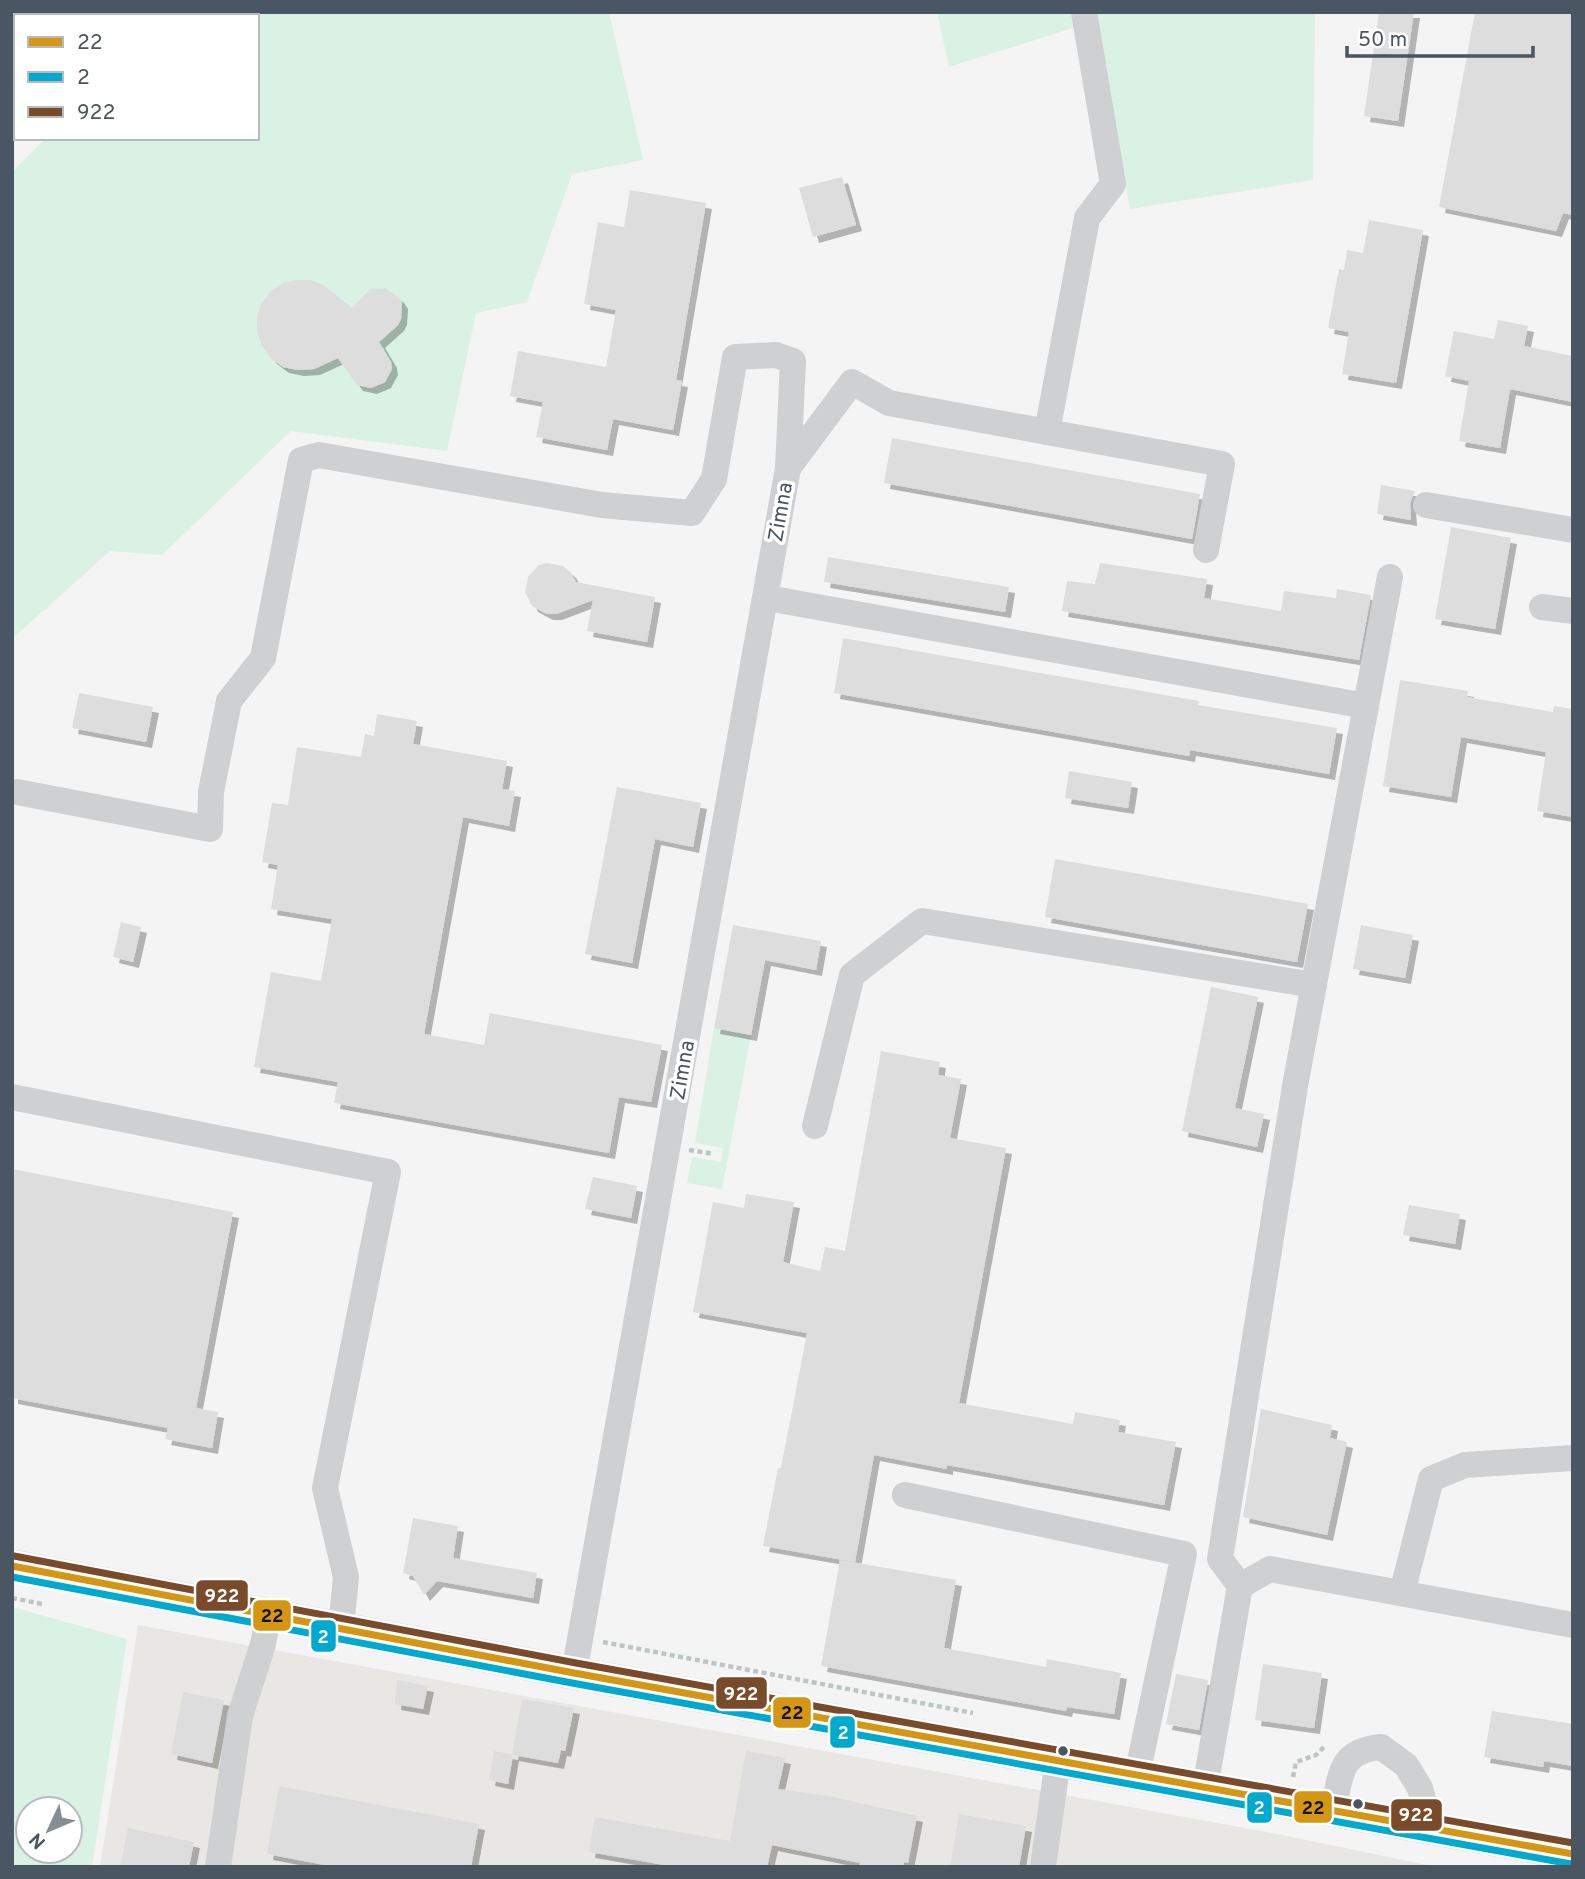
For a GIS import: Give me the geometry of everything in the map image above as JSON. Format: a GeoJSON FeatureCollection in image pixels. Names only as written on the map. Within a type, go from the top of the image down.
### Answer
{"type":"FeatureCollection","features":[{"type":"Feature","properties":{"kind":"main road"},"geometry":{"type":"LineString","coordinates":[[12,1566],[574,1673],[1573,1854]]}},
{"type":"Feature","properties":{"kind":"street"},"geometry":{"type":"LineString","coordinates":[[1047,432],[1087,218],[1113,184],[1084,12]]}},
{"type":"Feature","properties":{"kind":"street","name":"Zimna"},"geometry":{"type":"LineString","coordinates":[[17,792],[210,828],[211,792],[229,701],[263,657],[301,460],[320,454],[602,505],[692,513],[714,479],[735,358],[776,355],[793,361],[788,468],[574,1673]]}},
{"type":"Feature","properties":{"kind":"street"},"geometry":{"type":"LineString","coordinates":[[788,468],[852,382],[889,403],[1222,464],[1206,550]]}},
{"type":"Feature","properties":{"kind":"street"},"geometry":{"type":"LineString","coordinates":[[1426,505],[1573,530]]}},
{"type":"Feature","properties":{"kind":"street"},"geometry":{"type":"LineString","coordinates":[[1205,1788],[1240,1586],[1220,1559],[1294,1086],[1390,577]]}},
{"type":"Feature","properties":{"kind":"street"},"geometry":{"type":"LineString","coordinates":[[773,599],[1366,706]]}},
{"type":"Feature","properties":{"kind":"street"},"geometry":{"type":"LineString","coordinates":[[1542,607],[1573,611]]}},
{"type":"Feature","properties":{"kind":"street"},"geometry":{"type":"LineString","coordinates":[[816,1126],[852,975],[922,921],[1314,985]]}},
{"type":"Feature","properties":{"kind":"street"},"geometry":{"type":"LineString","coordinates":[[12,1097],[388,1172],[325,1488],[346,1577],[341,1628]]}},
{"type":"Feature","properties":{"kind":"street"},"geometry":{"type":"LineString","coordinates":[[1402,1594],[1431,1479],[1465,1465],[1573,1458]]}},
{"type":"Feature","properties":{"kind":"street"},"geometry":{"type":"LineString","coordinates":[[905,1495],[1184,1554],[1137,1775]]}},
{"type":"Feature","properties":{"kind":"street"},"geometry":{"type":"LineString","coordinates":[[1240,1586],[1270,1569],[1573,1625]]}},
{"type":"Feature","properties":{"kind":"street"},"geometry":{"type":"LineString","coordinates":[[218,1867],[240,1716],[263,1644],[269,1615]]}},
{"type":"Feature","properties":{"kind":"street"},"geometry":{"type":"LineString","coordinates":[[1333,1812],[1344,1764],[1361,1749],[1381,1747],[1406,1765],[1420,1788],[1431,1829]]}},
{"type":"Feature","properties":{"kind":"street"},"geometry":{"type":"LineString","coordinates":[[1043,1867],[1058,1760]]}},
{"type":"Feature","properties":{"kind":"path"},"geometry":{"type":"LineString","coordinates":[[686,1162],[689,1149],[714,1154]]}},
{"type":"Feature","properties":{"kind":"path"},"geometry":{"type":"LineString","coordinates":[[597,1637],[603,1642],[982,1715]]}},
{"type":"Feature","properties":{"kind":"path"},"geometry":{"type":"LineString","coordinates":[[1282,1773],[1293,1775]]}},
{"type":"Feature","properties":{"kind":"shaded area"},"geometry":{"type":"Polygon","coordinates":[[[138,1625],[1277,1834],[1437,1867],[100,1867],[138,1625]]]}},
{"type":"Feature","properties":{"kind":"green space"},"geometry":{"type":"Polygon","coordinates":[[[12,12],[112,12],[14,14],[12,109],[12,12]]]}},
{"type":"Feature","properties":{"kind":"green space"},"geometry":{"type":"Polygon","coordinates":[[[609,12],[643,160],[572,174],[527,302],[476,313],[447,451],[291,431],[162,555],[110,551],[12,639],[12,172],[44,140],[259,140],[259,14],[174,14],[609,12]]]}},
{"type":"Feature","properties":{"kind":"green space"},"geometry":{"type":"Polygon","coordinates":[[[937,12],[1315,12],[1313,180],[1130,209],[1097,30],[1073,28],[949,67],[937,12]]]}},
{"type":"Feature","properties":{"kind":"green space"},"geometry":{"type":"Polygon","coordinates":[[[714,1028],[751,1035],[722,1189],[687,1183],[692,1157],[721,1162],[723,1148],[695,1143],[714,1028]]]}},
{"type":"Feature","properties":{"kind":"green space"},"geometry":{"type":"Polygon","coordinates":[[[12,1607],[127,1639],[92,1867],[12,1867],[12,1607]]]}},
{"type":"Feature","properties":{"kind":"building"},"geometry":{"type":"Polygon","coordinates":[[[1379,12],[1414,12],[1398,121],[1364,116],[1379,12]]]}},
{"type":"Feature","properties":{"kind":"building"},"geometry":{"type":"Polygon","coordinates":[[[1475,12],[1573,12],[1573,215],[1563,213],[1556,231],[1439,207],[1475,12]]]}},
{"type":"Feature","properties":{"kind":"building"},"geometry":{"type":"Polygon","coordinates":[[[842,177],[856,225],[813,237],[799,188],[842,177]]]}},
{"type":"Feature","properties":{"kind":"building"},"geometry":{"type":"Polygon","coordinates":[[[630,190],[706,203],[676,380],[682,381],[673,430],[613,419],[607,450],[536,437],[543,402],[510,396],[518,351],[606,367],[616,310],[584,304],[598,222],[624,227],[630,190]]]}},
{"type":"Feature","properties":{"kind":"building"},"geometry":{"type":"Polygon","coordinates":[[[1369,220],[1423,230],[1396,383],[1342,374],[1349,332],[1328,328],[1339,269],[1344,270],[1347,250],[1363,253],[1369,220]]]}},
{"type":"Feature","properties":{"kind":"building"},"geometry":{"type":"Polygon","coordinates":[[[311,280],[325,286],[352,308],[370,289],[385,288],[398,297],[402,303],[401,319],[379,342],[391,362],[392,369],[385,382],[371,388],[357,385],[338,358],[314,369],[298,370],[283,367],[271,358],[262,346],[257,332],[257,317],[261,304],[270,292],[283,283],[311,280]]]}},
{"type":"Feature","properties":{"kind":"building"},"geometry":{"type":"Polygon","coordinates":[[[1498,320],[1528,326],[1524,346],[1573,356],[1573,402],[1510,389],[1500,448],[1459,441],[1469,381],[1445,376],[1454,331],[1494,339],[1498,320]]]}},
{"type":"Feature","properties":{"kind":"building"},"geometry":{"type":"Polygon","coordinates":[[[892,438],[1200,494],[1192,539],[884,483],[892,438]]]}},
{"type":"Feature","properties":{"kind":"building"},"geometry":{"type":"Polygon","coordinates":[[[1381,485],[1415,491],[1410,503],[1411,520],[1377,514],[1381,485]]]}},
{"type":"Feature","properties":{"kind":"building"},"geometry":{"type":"Polygon","coordinates":[[[1451,527],[1511,538],[1495,629],[1435,619],[1451,527]]]}},
{"type":"Feature","properties":{"kind":"building"},"geometry":{"type":"Polygon","coordinates":[[[828,557],[1009,587],[1005,612],[824,582],[828,557]]]}},
{"type":"Feature","properties":{"kind":"building"},"geometry":{"type":"Polygon","coordinates":[[[547,563],[563,566],[576,582],[655,597],[647,642],[587,631],[593,600],[556,614],[547,614],[532,606],[525,592],[528,577],[539,565],[547,563]]]}},
{"type":"Feature","properties":{"kind":"building"},"geometry":{"type":"Polygon","coordinates":[[[1100,563],[1207,579],[1204,598],[1281,611],[1284,591],[1336,598],[1337,589],[1371,595],[1359,660],[1062,611],[1067,581],[1095,584],[1100,563]]]}},
{"type":"Feature","properties":{"kind":"building"},"geometry":{"type":"Polygon","coordinates":[[[843,638],[1199,701],[1198,705],[1337,728],[1329,774],[1190,750],[1189,756],[834,693],[843,638]]]}},
{"type":"Feature","properties":{"kind":"building"},"geometry":{"type":"Polygon","coordinates":[[[1400,680],[1468,691],[1467,697],[1553,712],[1554,706],[1573,709],[1573,817],[1537,811],[1546,752],[1461,737],[1451,797],[1383,786],[1400,680]]]}},
{"type":"Feature","properties":{"kind":"building"},"geometry":{"type":"Polygon","coordinates":[[[79,693],[153,707],[146,742],[72,728],[79,693]]]}},
{"type":"Feature","properties":{"kind":"building"},"geometry":{"type":"Polygon","coordinates":[[[377,714],[417,721],[413,744],[507,761],[502,789],[515,791],[509,826],[463,817],[424,1034],[484,1045],[490,1013],[662,1045],[651,1102],[619,1097],[609,1153],[334,1103],[338,1082],[254,1067],[271,972],[321,981],[332,919],[271,909],[278,865],[262,862],[272,803],[288,805],[297,747],[361,757],[365,734],[374,736],[377,714]]]}},
{"type":"Feature","properties":{"kind":"building"},"geometry":{"type":"Polygon","coordinates":[[[1069,771],[1132,782],[1128,808],[1065,798],[1069,771]]]}},
{"type":"Feature","properties":{"kind":"building"},"geometry":{"type":"Polygon","coordinates":[[[617,787],[701,803],[693,847],[655,839],[632,963],[585,954],[617,787]]]}},
{"type":"Feature","properties":{"kind":"building"},"geometry":{"type":"Polygon","coordinates":[[[1055,859],[1308,904],[1297,962],[1045,917],[1055,859]]]}},
{"type":"Feature","properties":{"kind":"building"},"geometry":{"type":"Polygon","coordinates":[[[121,922],[141,927],[133,962],[113,957],[121,922]]]}},
{"type":"Feature","properties":{"kind":"building"},"geometry":{"type":"Polygon","coordinates":[[[733,925],[821,941],[816,970],[765,960],[751,1035],[714,1028],[733,925]]]}},
{"type":"Feature","properties":{"kind":"building"},"geometry":{"type":"Polygon","coordinates":[[[1361,925],[1413,935],[1405,978],[1353,969],[1361,925]]]}},
{"type":"Feature","properties":{"kind":"building"},"geometry":{"type":"Polygon","coordinates":[[[1211,987],[1258,997],[1235,1108],[1264,1114],[1257,1147],[1182,1131],[1211,987]]]}},
{"type":"Feature","properties":{"kind":"building"},"geometry":{"type":"Polygon","coordinates":[[[881,1051],[940,1062],[938,1075],[961,1079],[950,1138],[1006,1148],[959,1403],[1073,1424],[1075,1412],[1120,1420],[1118,1432],[1176,1442],[1164,1505],[947,1465],[947,1469],[874,1455],[855,1562],[763,1546],[807,1333],[693,1312],[713,1202],[744,1208],[746,1194],[794,1202],[783,1262],[820,1271],[825,1247],[845,1251],[881,1051]]]}},
{"type":"Feature","properties":{"kind":"building"},"geometry":{"type":"Polygon","coordinates":[[[12,1169],[233,1212],[196,1408],[218,1412],[212,1448],[165,1439],[168,1428],[12,1398],[12,1169]]]}},
{"type":"Feature","properties":{"kind":"building"},"geometry":{"type":"Polygon","coordinates":[[[593,1177],[637,1186],[631,1218],[585,1209],[593,1177]]]}},
{"type":"Feature","properties":{"kind":"building"},"geometry":{"type":"Polygon","coordinates":[[[1409,1205],[1460,1214],[1455,1244],[1403,1235],[1409,1205]]]}},
{"type":"Feature","properties":{"kind":"building"},"geometry":{"type":"Polygon","coordinates":[[[1261,1409],[1332,1425],[1330,1438],[1347,1442],[1327,1535],[1243,1517],[1261,1409]]]}},
{"type":"Feature","properties":{"kind":"building"},"geometry":{"type":"Polygon","coordinates":[[[413,1518],[458,1526],[453,1558],[537,1573],[533,1598],[437,1581],[424,1595],[413,1576],[403,1573],[413,1518]]]}},
{"type":"Feature","properties":{"kind":"building"},"geometry":{"type":"Polygon","coordinates":[[[840,1560],[956,1580],[944,1648],[1046,1667],[1047,1659],[1121,1673],[1114,1714],[1067,1707],[1066,1711],[821,1666],[840,1560]]]}},
{"type":"Feature","properties":{"kind":"building"},"geometry":{"type":"Polygon","coordinates":[[[1263,1664],[1322,1673],[1314,1728],[1255,1720],[1263,1664]]]}},
{"type":"Feature","properties":{"kind":"building"},"geometry":{"type":"Polygon","coordinates":[[[1176,1674],[1208,1680],[1199,1730],[1166,1724],[1176,1674]]]}},
{"type":"Feature","properties":{"kind":"building"},"geometry":{"type":"Polygon","coordinates":[[[397,1680],[428,1686],[423,1709],[395,1704],[397,1680]]]}},
{"type":"Feature","properties":{"kind":"building"},"geometry":{"type":"Polygon","coordinates":[[[183,1692],[224,1700],[212,1763],[171,1754],[183,1692]]]}},
{"type":"Feature","properties":{"kind":"building"},"geometry":{"type":"Polygon","coordinates":[[[522,1699],[574,1708],[565,1751],[561,1750],[558,1763],[513,1755],[508,1784],[489,1780],[494,1751],[512,1754],[522,1699]]]}},
{"type":"Feature","properties":{"kind":"building"},"geometry":{"type":"Polygon","coordinates":[[[1492,1711],[1573,1724],[1573,1766],[1544,1761],[1543,1767],[1484,1757],[1492,1711]]]}},
{"type":"Feature","properties":{"kind":"building"},"geometry":{"type":"Polygon","coordinates":[[[746,1751],[785,1758],[778,1789],[829,1796],[917,1816],[908,1863],[904,1862],[903,1867],[859,1867],[860,1863],[772,1845],[767,1867],[676,1867],[589,1852],[595,1817],[730,1841],[746,1751]]]}},
{"type":"Feature","properties":{"kind":"building"},"geometry":{"type":"Polygon","coordinates":[[[279,1786],[479,1824],[471,1867],[335,1867],[267,1854],[279,1786]]]}},
{"type":"Feature","properties":{"kind":"building"},"geometry":{"type":"Polygon","coordinates":[[[959,1814],[1026,1826],[1019,1867],[950,1867],[959,1814]]]}},
{"type":"Feature","properties":{"kind":"building"},"geometry":{"type":"Polygon","coordinates":[[[128,1828],[194,1842],[189,1867],[120,1867],[128,1828]]]}},
{"type":"Feature","properties":{"kind":"transit line","name":"922"},"geometry":{"type":"LineString","coordinates":[[14,1556],[576,1663],[1573,1843]]}},
{"type":"Feature","properties":{"kind":"transit line","name":"22"},"geometry":{"type":"LineString","coordinates":[[12,1566],[574,1673],[1573,1854]]}},
{"type":"Feature","properties":{"kind":"transit line","name":"2"},"geometry":{"type":"LineString","coordinates":[[12,1577],[572,1683],[1571,1864]]}}]}
